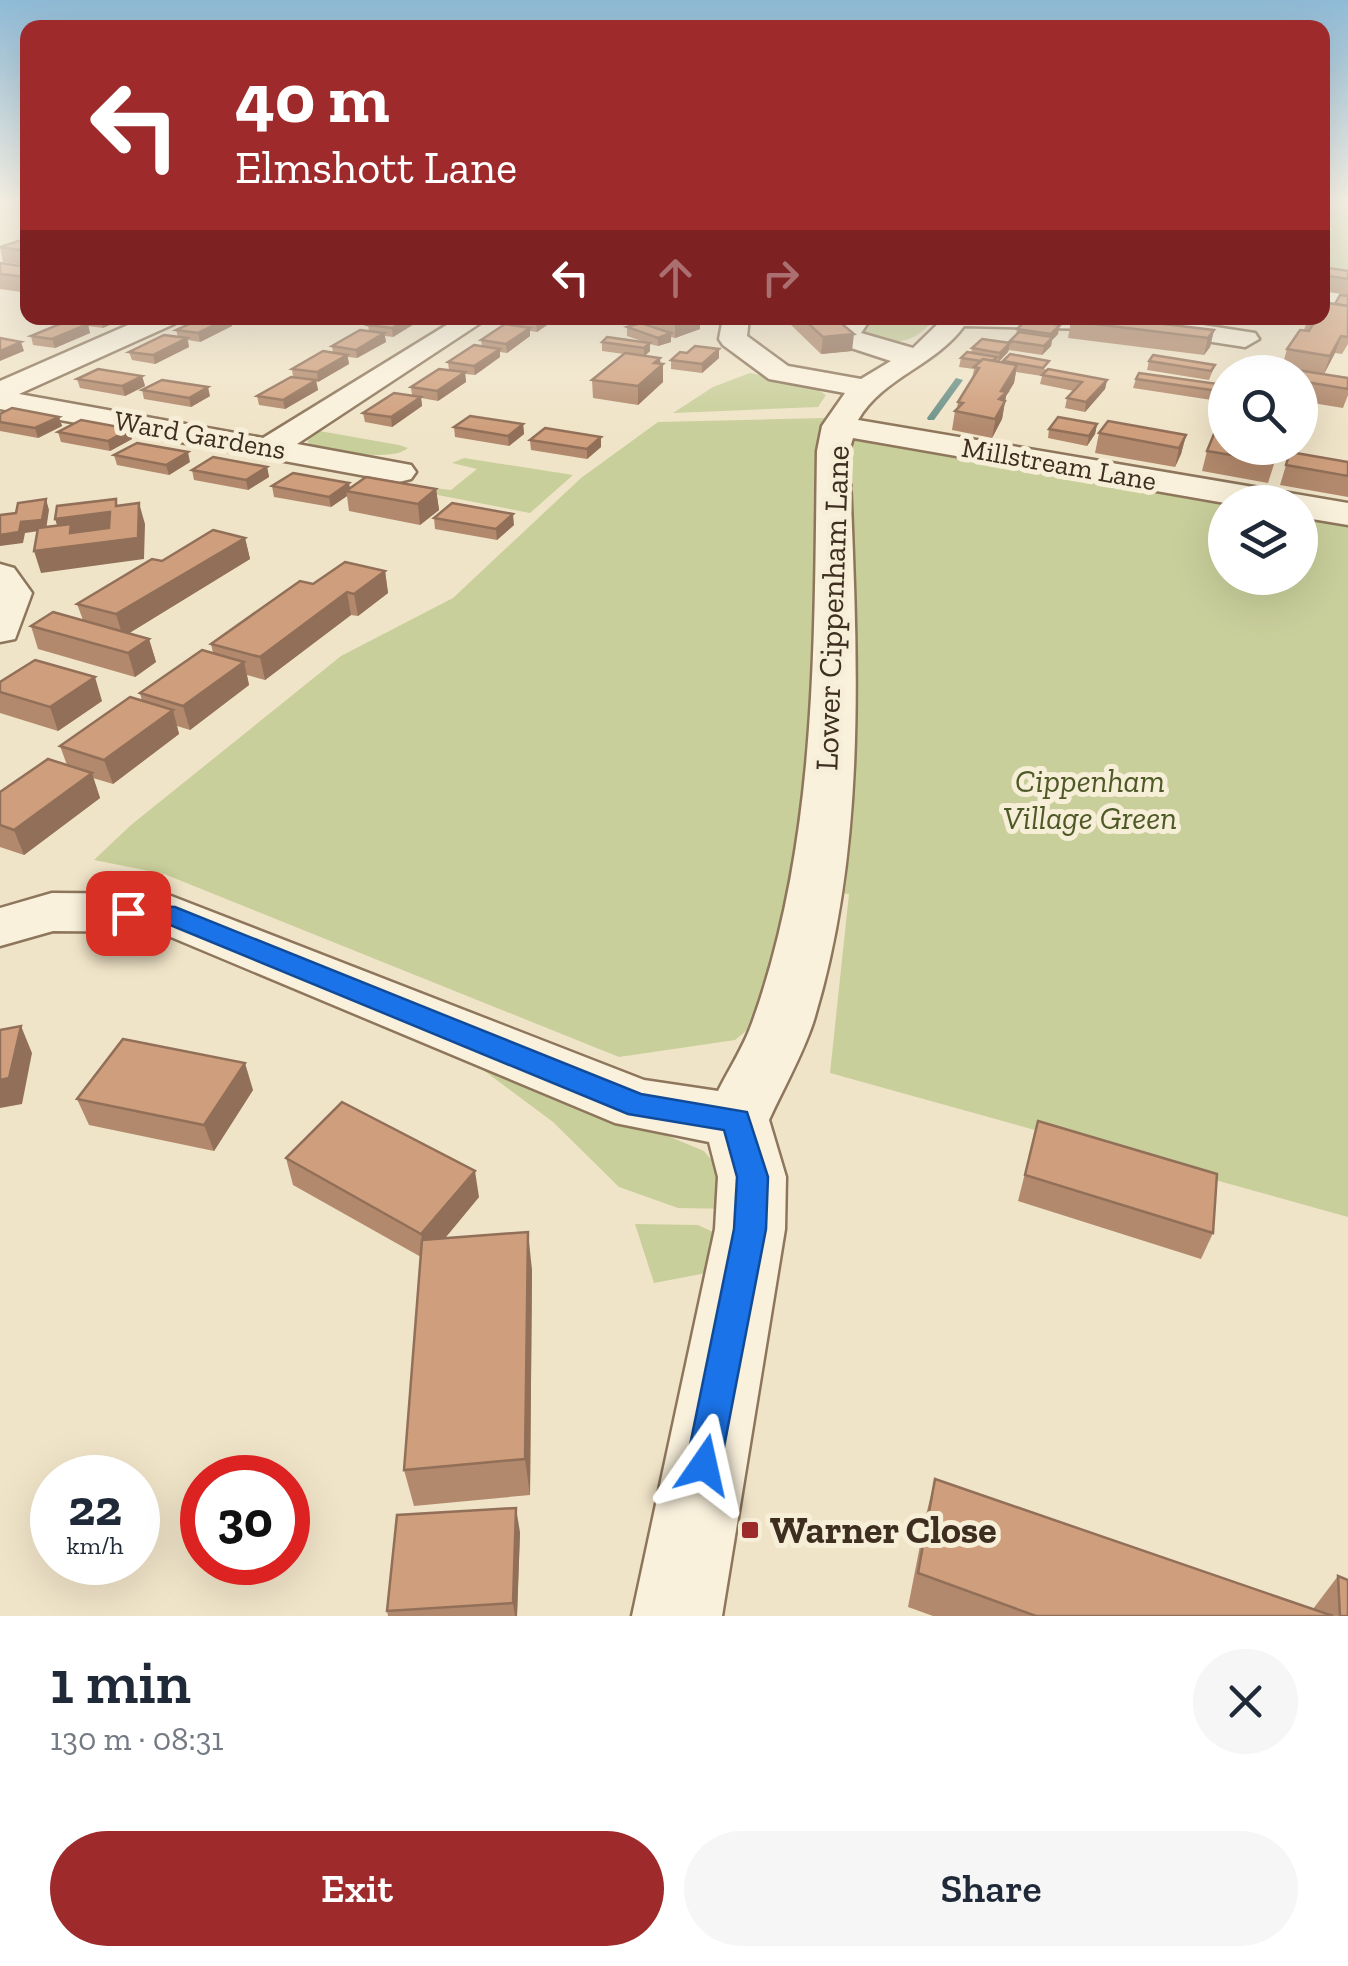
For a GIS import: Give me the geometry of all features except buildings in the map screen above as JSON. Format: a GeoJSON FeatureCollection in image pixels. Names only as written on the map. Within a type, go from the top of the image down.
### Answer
{"type":"FeatureCollection","features":[{"type":"Feature","properties":{"kind":"street"},"geometry":{"type":"LineString","coordinates":[[0,396],[150,325]]}},
{"type":"Feature","properties":{"kind":"street"},"geometry":{"type":"LineString","coordinates":[[270,447],[463,325]]}},
{"type":"Feature","properties":{"kind":"street"},"geometry":{"type":"LineString","coordinates":[[735,325],[733,339],[779,373],[864,388]]}},
{"type":"Feature","properties":{"kind":"street"},"geometry":{"type":"LineString","coordinates":[[850,325],[846,328],[849,338],[878,350],[917,357]]}},
{"type":"Feature","properties":{"kind":"street","name":"Lower Cippenham Lane"},"geometry":{"type":"LineString","coordinates":[[736,1120],[782,1024],[812,901],[836,708],[833,451],[838,426],[848,406],[864,388],[917,357],[946,336],[953,325]]}},
{"type":"Feature","properties":{"kind":"street"},"geometry":{"type":"LineString","coordinates":[[1194,325],[1252,328],[1238,355]]}},
{"type":"Feature","properties":{"kind":"street","name":"Ward Gardens"},"geometry":{"type":"LineString","coordinates":[[0,396],[399,472]]}},
{"type":"Feature","properties":{"kind":"street","name":"Millstream Lane"},"geometry":{"type":"LineString","coordinates":[[838,426],[1208,490]]}},
{"type":"Feature","properties":{"kind":"street"},"geometry":{"type":"LineString","coordinates":[[1318,509],[1348,514]]}},
{"type":"Feature","properties":{"kind":"street"},"geometry":{"type":"LineString","coordinates":[[0,926],[52,912],[166,914],[638,1106],[736,1120],[752,1177],[750,1229],[677,1616]]}},
{"type":"Feature","properties":{"kind":"green space"},"geometry":{"type":"Polygon","coordinates":[[[860,325],[929,325],[918,335],[900,341],[858,334],[860,325]]]}},
{"type":"Feature","properties":{"kind":"green space"},"geometry":{"type":"Polygon","coordinates":[[[750,373],[811,385],[826,395],[818,407],[673,413],[713,387],[750,373]]]}},
{"type":"Feature","properties":{"kind":"green space","name":"Cippenham Village Green"},"geometry":{"type":"Polygon","coordinates":[[[823,418],[887,435],[1208,499],[1208,595],[1318,595],[1318,516],[1348,521],[1348,1217],[830,1073],[849,894],[793,889],[757,1022],[735,1040],[619,1057],[164,874],[94,860],[131,825],[341,656],[453,598],[581,478],[658,422],[823,418]]]}},
{"type":"Feature","properties":{"kind":"green space"},"geometry":{"type":"Polygon","coordinates":[[[314,430],[408,448],[388,455],[331,449],[309,444],[306,436],[314,430]]]}},
{"type":"Feature","properties":{"kind":"green space"},"geometry":{"type":"Polygon","coordinates":[[[464,458],[573,475],[530,513],[417,491],[416,486],[451,490],[477,469],[452,463],[464,458]]]}},
{"type":"Feature","properties":{"kind":"green space"},"geometry":{"type":"Polygon","coordinates":[[[443,1043],[704,1151],[735,1188],[733,1209],[678,1208],[619,1187],[553,1122],[482,1069],[436,1049],[443,1043]]]}},
{"type":"Feature","properties":{"kind":"green space"},"geometry":{"type":"Polygon","coordinates":[[[635,1224],[698,1225],[726,1238],[717,1271],[654,1283],[635,1224]]]}},
{"type":"Feature","properties":{"kind":"waterway"},"geometry":{"type":"LineString","coordinates":[[931,418],[959,380]]}},
{"type":"Feature","properties":{"kind":"place","name":"Warner Close"},"geometry":{"type":"Point","coordinates":[750,1530]}},
{"type":"Feature","properties":{"kind":"route"},"geometry":{"type":"LineString","coordinates":[[128,913],[166,914],[638,1106],[736,1120],[752,1177],[750,1229],[704,1465]]}}]}
